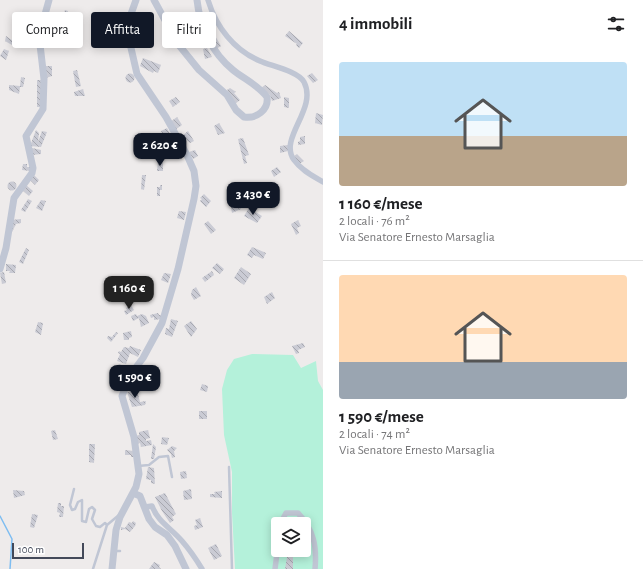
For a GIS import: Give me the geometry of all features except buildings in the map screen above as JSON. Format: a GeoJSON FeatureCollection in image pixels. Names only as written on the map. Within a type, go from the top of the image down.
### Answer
{"type":"FeatureCollection","features":[{"type":"Feature","properties":{"kind":"street"},"geometry":{"type":"LineString","coordinates":[[0,270],[6,248],[14,198],[34,168],[26,136],[43,109],[44,79],[39,36],[49,0]]}},
{"type":"Feature","properties":{"kind":"street"},"geometry":{"type":"LineString","coordinates":[[112,569],[117,551],[116,530],[122,513],[133,493],[139,474],[134,437],[122,396],[131,374],[143,358],[162,323],[181,255],[196,186],[194,172],[187,155],[166,117],[137,74],[131,48],[131,14],[136,0]]}},
{"type":"Feature","properties":{"kind":"street"},"geometry":{"type":"LineString","coordinates":[[154,0],[178,44],[199,70],[227,96],[236,110],[244,117],[257,115],[266,107],[267,97],[222,60],[209,40],[200,21],[197,0]]}},
{"type":"Feature","properties":{"kind":"street"},"geometry":{"type":"LineString","coordinates":[[208,0],[221,28],[232,42],[245,54],[293,73],[303,79],[306,88],[306,106],[292,136],[290,148],[293,158],[300,167],[323,182]]}},
{"type":"Feature","properties":{"kind":"street"},"geometry":{"type":"LineString","coordinates":[[133,493],[140,496],[149,519],[155,527],[167,535],[176,546],[186,569]]}},
{"type":"Feature","properties":{"kind":"street"},"geometry":{"type":"LineString","coordinates":[[145,507],[152,506],[156,515],[166,528],[181,540],[202,569]]}},
{"type":"Feature","properties":{"kind":"street"},"geometry":{"type":"LineString","coordinates":[[284,517],[286,513],[298,512],[303,517]]}},
{"type":"Feature","properties":{"kind":"street"},"geometry":{"type":"LineString","coordinates":[[311,531],[314,541],[315,569]]}},
{"type":"Feature","properties":{"kind":"street"},"geometry":{"type":"LineString","coordinates":[[275,569],[276,557]]}},
{"type":"Feature","properties":{"kind":"lane"},"geometry":{"type":"LineString","coordinates":[[138,466],[148,465],[159,457],[168,456],[172,477]]}},
{"type":"Feature","properties":{"kind":"lane"},"geometry":{"type":"LineString","coordinates":[[229,467],[232,569]]}},
{"type":"Feature","properties":{"kind":"lane"},"geometry":{"type":"LineString","coordinates":[[74,489],[70,505],[72,510],[75,509],[78,502],[82,500],[82,521],[86,522],[89,509],[92,507],[94,510],[92,519],[96,526],[100,526],[105,523],[107,525]]}},
{"type":"Feature","properties":{"kind":"lane"},"geometry":{"type":"LineString","coordinates":[[93,569],[107,525],[122,513]]}},
{"type":"Feature","properties":{"kind":"green space"},"geometry":{"type":"Polygon","coordinates":[[[252,354],[293,355],[301,368],[316,361],[318,381],[323,390],[323,569],[235,569],[232,513],[232,472],[224,435],[222,389],[227,370],[234,359],[252,354]]]}},
{"type":"Feature","properties":{"kind":"waterway"},"geometry":{"type":"LineString","coordinates":[[0,516],[12,539],[10,569]]}}]}
